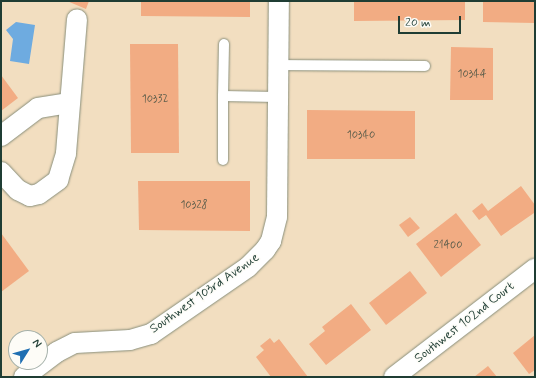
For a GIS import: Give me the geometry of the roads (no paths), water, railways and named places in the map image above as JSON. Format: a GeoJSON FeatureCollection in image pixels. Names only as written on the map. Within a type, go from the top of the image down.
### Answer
{"type":"FeatureCollection","features":[{"type":"Feature","properties":{"kind":"street","name":"Southwest 103rd Avenue"},"geometry":{"type":"LineString","coordinates":[[24,377],[57,352],[75,343],[130,340],[151,334],[258,259],[271,241],[276,223],[279,1]]}},
{"type":"Feature","properties":{"kind":"street"},"geometry":{"type":"LineString","coordinates":[[1,172],[18,190],[30,196],[39,194],[58,180],[66,153],[77,19]]}},
{"type":"Feature","properties":{"kind":"street"},"geometry":{"type":"LineString","coordinates":[[1,136],[38,108],[70,104]]}},
{"type":"Feature","properties":{"kind":"street","name":"Southwest 102nd Court"},"geometry":{"type":"LineString","coordinates":[[394,377],[535,269]]}},
{"type":"Feature","properties":{"kind":"lane"},"geometry":{"type":"LineString","coordinates":[[223,160],[224,44]]}},
{"type":"Feature","properties":{"kind":"lane"},"geometry":{"type":"LineString","coordinates":[[277,65],[425,66]]}},
{"type":"Feature","properties":{"kind":"lane"},"geometry":{"type":"LineString","coordinates":[[223,96],[277,97]]}},
{"type":"Feature","properties":{"kind":"water"},"geometry":{"type":"Polygon","coordinates":[[[16,22],[35,25],[29,64],[10,61],[13,39],[6,30],[16,22]]]}}]}
